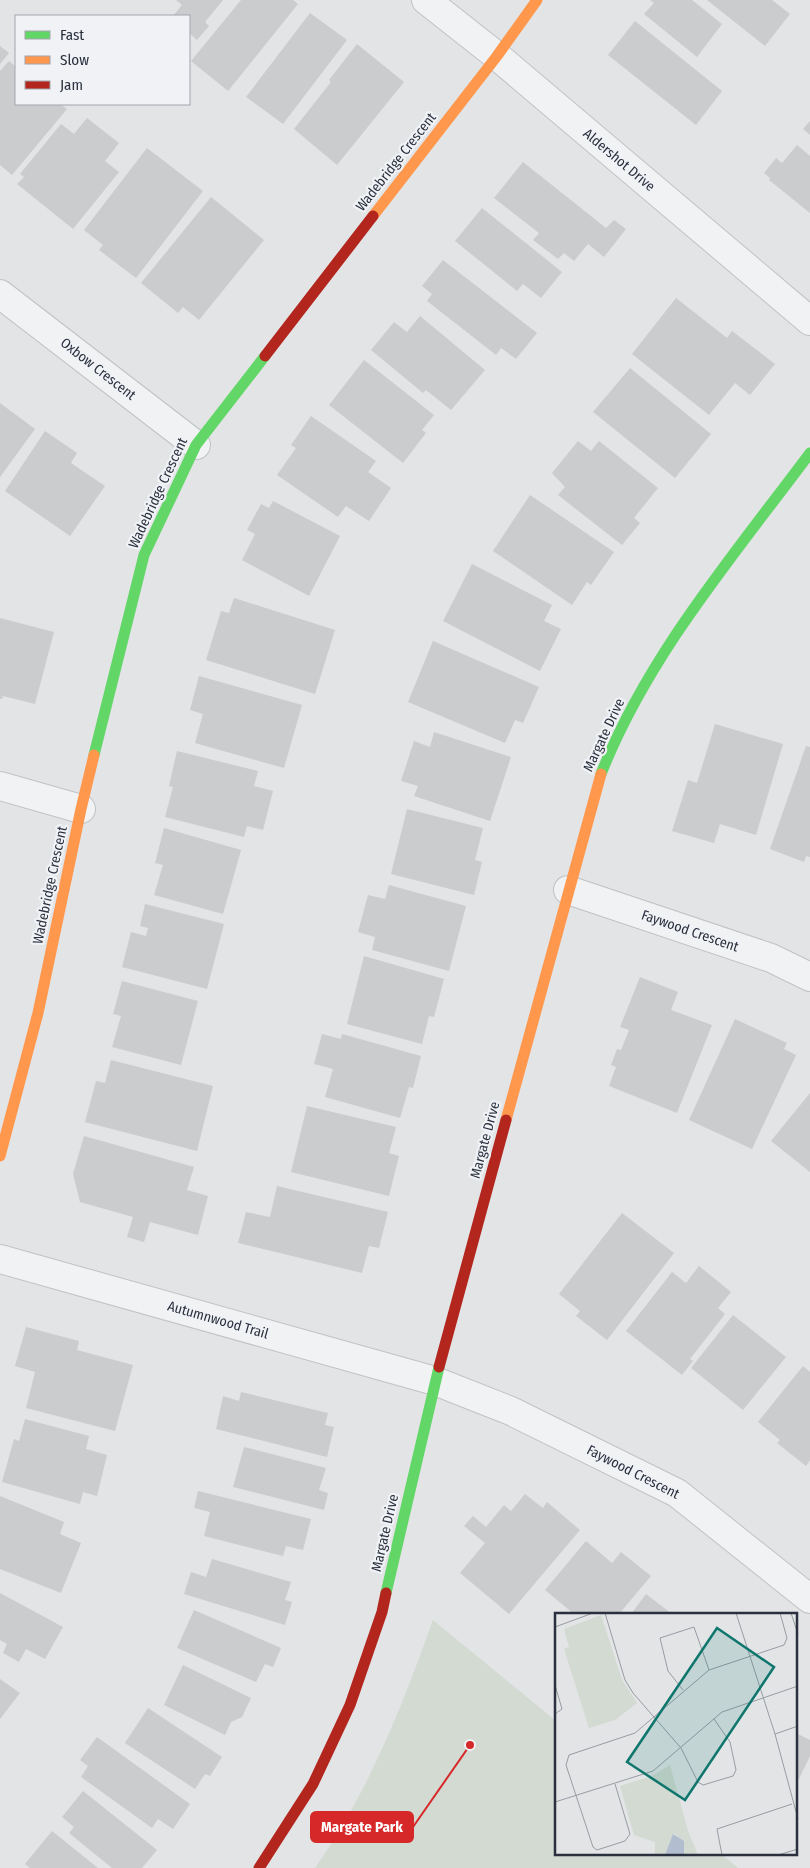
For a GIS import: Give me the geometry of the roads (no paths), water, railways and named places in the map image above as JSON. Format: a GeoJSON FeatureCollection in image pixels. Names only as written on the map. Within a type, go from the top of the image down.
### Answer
{"type":"FeatureCollection","features":[{"type":"Feature","properties":{"kind":"street","name":"Aldershot Drive"},"geometry":{"type":"LineString","coordinates":[[426,0],[497,56],[810,321]]}},
{"type":"Feature","properties":{"kind":"street","name":"Wadebridge Crescent"},"geometry":{"type":"LineString","coordinates":[[0,1156],[38,1013],[81,810],[144,555],[196,445],[497,56],[538,0]]}},
{"type":"Feature","properties":{"kind":"street","name":"Oxbow Crescent"},"geometry":{"type":"LineString","coordinates":[[0,294],[196,445]]}},
{"type":"Feature","properties":{"kind":"street","name":"Margate Drive"},"geometry":{"type":"LineString","coordinates":[[259,1868],[313,1784],[350,1705],[382,1612],[435,1382],[601,772],[633,705],[675,634],[810,453]]}},
{"type":"Feature","properties":{"kind":"street"},"geometry":{"type":"LineString","coordinates":[[0,786],[81,810]]}},
{"type":"Feature","properties":{"kind":"street","name":"Faywood Crescent"},"geometry":{"type":"LineString","coordinates":[[568,890],[772,958],[810,978]]}},
{"type":"Feature","properties":{"kind":"street","name":"Autumnwood Trail"},"geometry":{"type":"LineString","coordinates":[[0,1259],[435,1382]]}},
{"type":"Feature","properties":{"kind":"street","name":"Faywood Crescent"},"geometry":{"type":"LineString","coordinates":[[435,1382],[511,1411],[677,1493],[810,1599]]}},
{"type":"Feature","properties":{"kind":"place","name":"Margate Park"},"geometry":{"type":"Point","coordinates":[470,1745]}}]}
